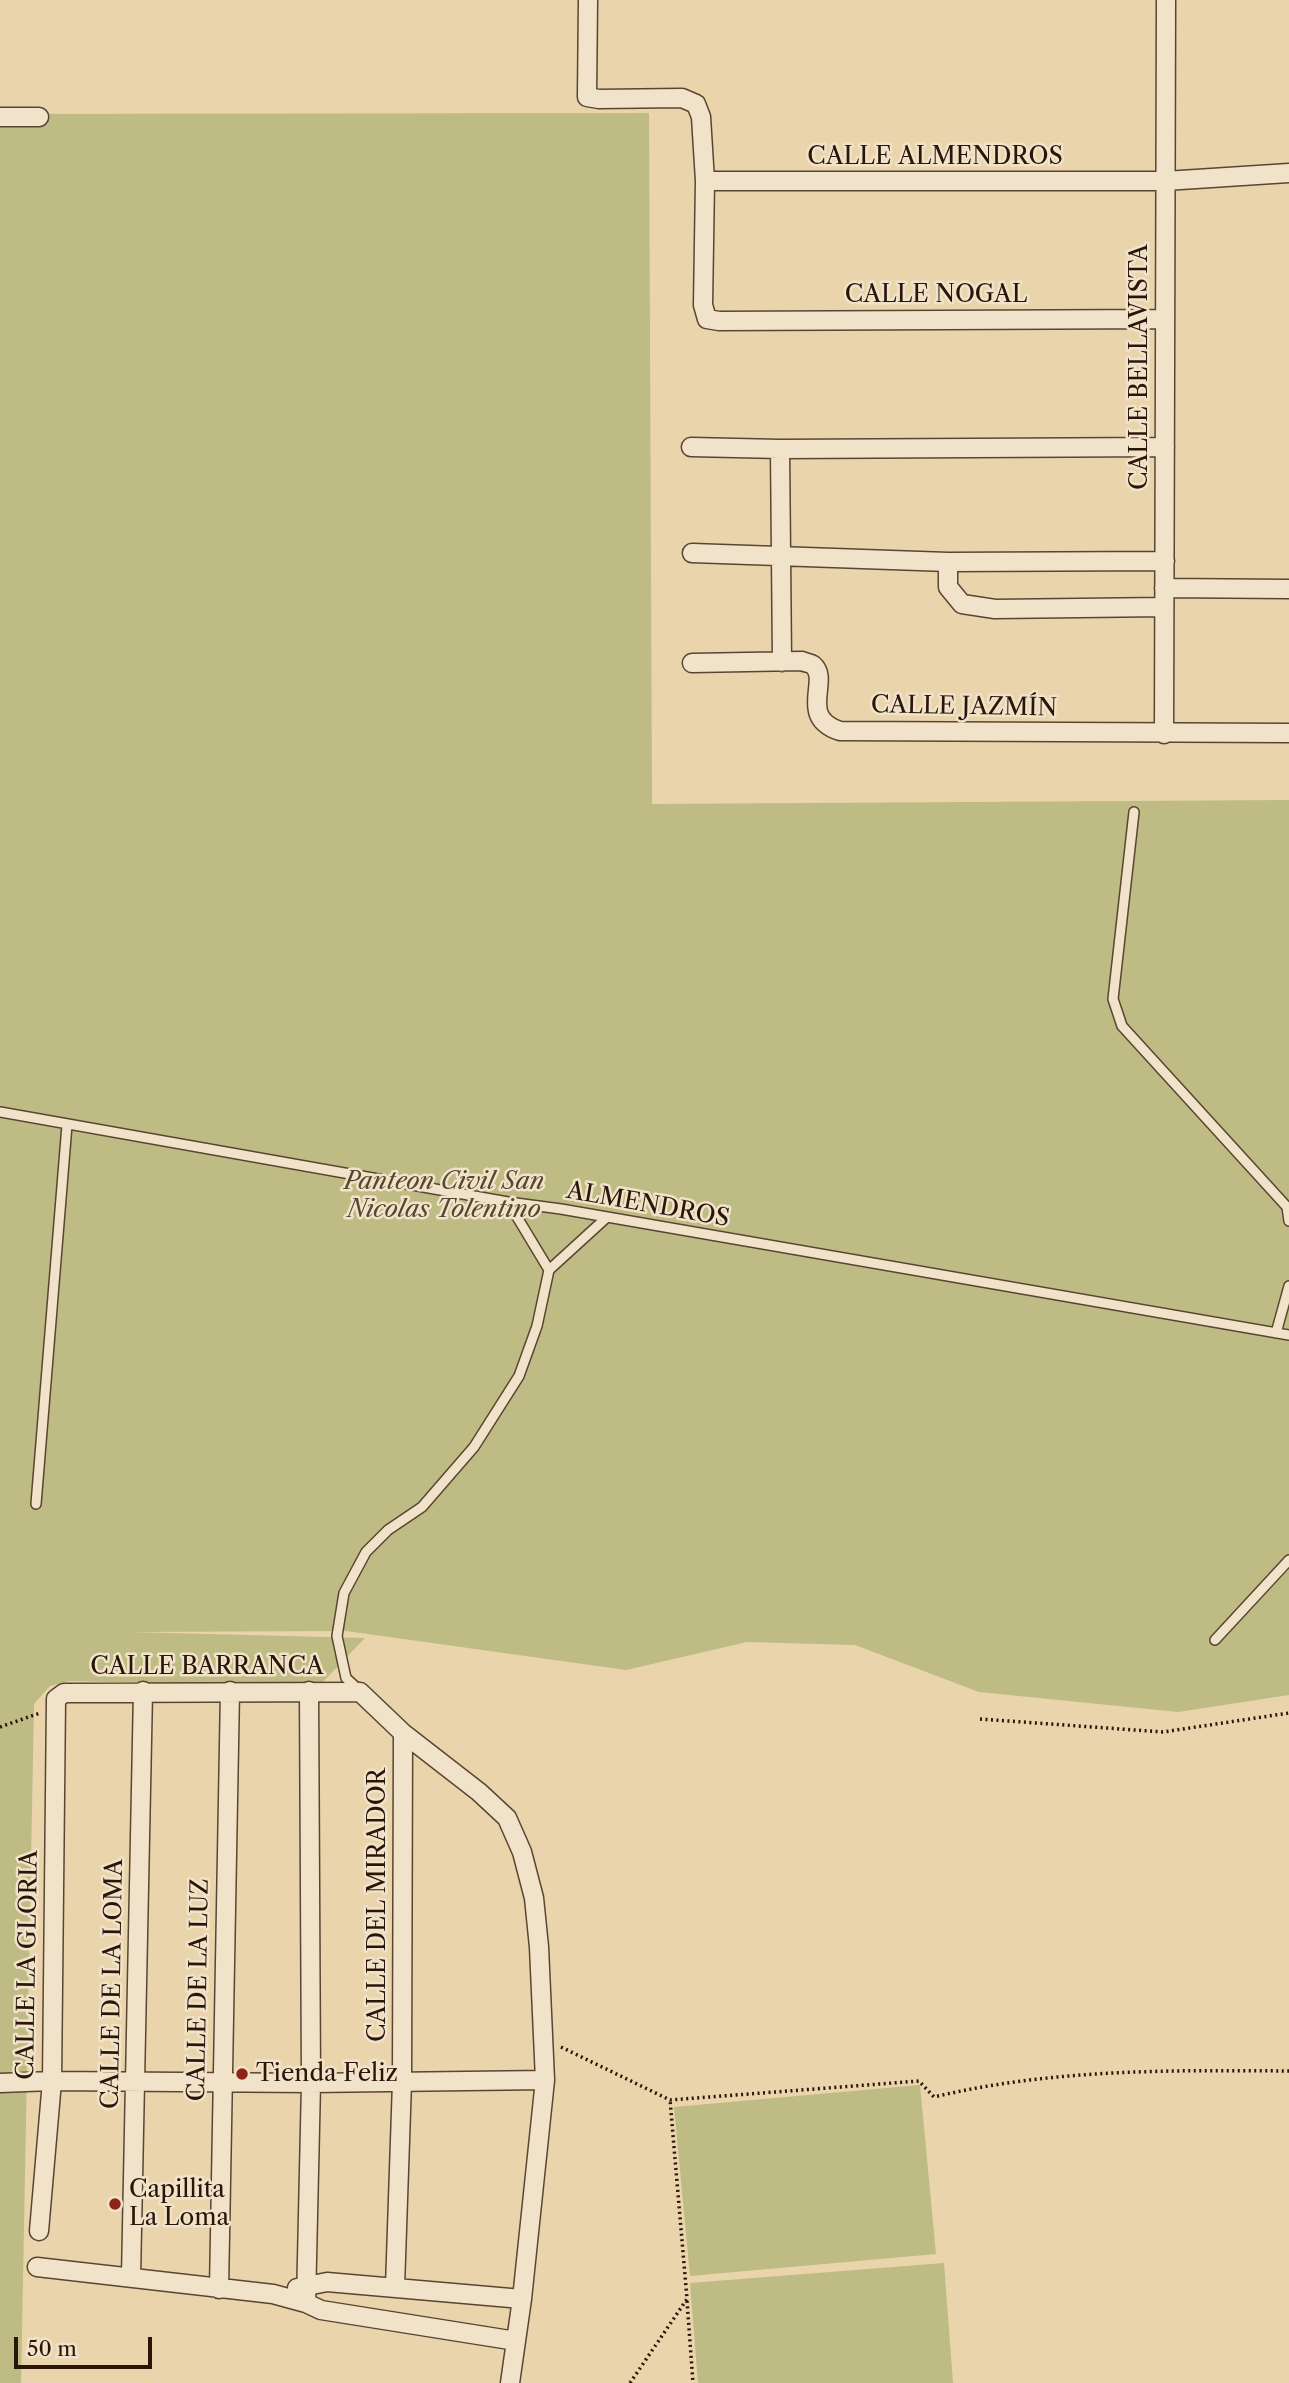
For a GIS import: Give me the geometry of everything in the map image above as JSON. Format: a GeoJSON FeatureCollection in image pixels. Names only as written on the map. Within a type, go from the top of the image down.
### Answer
{"type":"FeatureCollection","features":[{"type":"Feature","properties":{"kind":"street"},"geometry":{"type":"LineString","coordinates":[[588,0],[587,97],[682,98],[696,104],[701,117],[705,181]]}},
{"type":"Feature","properties":{"kind":"street","name":"CALLE BELLAVISTA"},"geometry":{"type":"LineString","coordinates":[[1164,734],[1166,0]]}},
{"type":"Feature","properties":{"kind":"street"},"geometry":{"type":"LineString","coordinates":[[0,117],[39,117]]}},
{"type":"Feature","properties":{"kind":"street","name":"CALLE ALMENDROS"},"geometry":{"type":"LineString","coordinates":[[705,181],[1165,181],[1289,173]]}},
{"type":"Feature","properties":{"kind":"street","name":"CALLE NOGAL"},"geometry":{"type":"LineString","coordinates":[[705,181],[703,305],[706,318],[719,321],[1165,319]]}},
{"type":"Feature","properties":{"kind":"street"},"geometry":{"type":"LineString","coordinates":[[691,447],[1165,447]]}},
{"type":"Feature","properties":{"kind":"street"},"geometry":{"type":"LineString","coordinates":[[780,449],[782,662]]}},
{"type":"Feature","properties":{"kind":"street"},"geometry":{"type":"LineString","coordinates":[[692,553],[947,562],[1164,561]]}},
{"type":"Feature","properties":{"kind":"street"},"geometry":{"type":"LineString","coordinates":[[947,562],[948,587],[962,604],[995,609],[1164,607]]}},
{"type":"Feature","properties":{"kind":"street"},"geometry":{"type":"LineString","coordinates":[[1164,588],[1289,589]]}},
{"type":"Feature","properties":{"kind":"street","name":"CALLE JAZMÍN"},"geometry":{"type":"LineString","coordinates":[[692,663],[802,661],[813,665],[817,673],[818,715],[826,726],[840,731],[1289,733]]}},
{"type":"Feature","properties":{"kind":"street","name":"CALLE DE LA LOMA"},"geometry":{"type":"LineString","coordinates":[[131,2277],[143,1691]]}},
{"type":"Feature","properties":{"kind":"street","name":"CALLE DE LA LUZ"},"geometry":{"type":"LineString","coordinates":[[219,2289],[230,1691]]}},
{"type":"Feature","properties":{"kind":"street"},"geometry":{"type":"LineString","coordinates":[[309,1691],[312,2083],[307,2294],[321,2310],[516,2341]]}},
{"type":"Feature","properties":{"kind":"street"},"geometry":{"type":"LineString","coordinates":[[360,1692],[403,1733],[479,1792],[507,1818],[522,1852],[534,1898],[545,2080],[522,2299],[510,2383]]}},
{"type":"Feature","properties":{"kind":"street","name":"CALLE BARRANCA"},"geometry":{"type":"LineString","coordinates":[[56,1701],[64,1693],[360,1692]]}},
{"type":"Feature","properties":{"kind":"street","name":"CALLE LA GLORIA"},"geometry":{"type":"LineString","coordinates":[[39,2231],[52,2081],[56,1701]]}},
{"type":"Feature","properties":{"kind":"street","name":"CALLE DEL MIRADOR"},"geometry":{"type":"LineString","coordinates":[[394,2287],[402,2082],[403,1733]]}},
{"type":"Feature","properties":{"kind":"street"},"geometry":{"type":"LineString","coordinates":[[0,2083],[52,2081],[222,2084],[545,2080]]}},
{"type":"Feature","properties":{"kind":"street"},"geometry":{"type":"LineString","coordinates":[[37,2267],[273,2294],[307,2294],[327,2282],[522,2299]]}},
{"type":"Feature","properties":{"kind":"lane"},"geometry":{"type":"LineString","coordinates":[[1134,812],[1113,999],[1122,1026],[1287,1207],[1289,1221]]}},
{"type":"Feature","properties":{"kind":"lane","name":"ALMENDROS"},"geometry":{"type":"LineString","coordinates":[[0,1112],[1289,1335]]}},
{"type":"Feature","properties":{"kind":"lane"},"geometry":{"type":"LineString","coordinates":[[36,1504],[67,1125]]}},
{"type":"Feature","properties":{"kind":"lane"},"geometry":{"type":"LineString","coordinates":[[508,1202],[549,1270]]}},
{"type":"Feature","properties":{"kind":"lane"},"geometry":{"type":"LineString","coordinates":[[360,1692],[346,1678],[337,1636],[344,1593],[366,1552],[388,1530],[422,1507],[474,1447],[519,1376],[537,1326],[549,1270],[606,1218]]}},
{"type":"Feature","properties":{"kind":"lane"},"geometry":{"type":"LineString","coordinates":[[1276,1333],[1289,1286]]}},
{"type":"Feature","properties":{"kind":"lane"},"geometry":{"type":"LineString","coordinates":[[1214,1640],[1289,1560]]}},
{"type":"Feature","properties":{"kind":"path"},"geometry":{"type":"LineString","coordinates":[[0,1727],[46,1711],[56,1701]]}},
{"type":"Feature","properties":{"kind":"path"},"geometry":{"type":"LineString","coordinates":[[979,1719],[1163,1732],[1289,1713]]}},
{"type":"Feature","properties":{"kind":"path"},"geometry":{"type":"LineString","coordinates":[[544,2038],[670,2101],[919,2081],[934,2097],[1082,2073],[1289,2071]]}},
{"type":"Feature","properties":{"kind":"path"},"geometry":{"type":"LineString","coordinates":[[670,2101],[693,2383]]}},
{"type":"Feature","properties":{"kind":"path"},"geometry":{"type":"LineString","coordinates":[[630,2383],[687,2299]]}},
{"type":"Feature","properties":{"kind":"green space","name":"Panteon Civil San Nicolas Tolentino"},"geometry":{"type":"Polygon","coordinates":[[[649,113],[652,804],[1289,800],[1289,1695],[1178,1712],[979,1692],[855,1645],[747,1642],[626,1670],[346,1631],[129,1632],[365,1638],[318,1687],[69,1681],[50,1686],[34,1704],[21,2383],[0,2383],[0,114],[649,113]]]}},
{"type":"Feature","properties":{"kind":"green space"},"geometry":{"type":"Polygon","coordinates":[[[920,2085],[936,2254],[690,2276],[674,2107],[920,2085]]]}},
{"type":"Feature","properties":{"kind":"green space"},"geometry":{"type":"Polygon","coordinates":[[[944,2263],[953,2383],[698,2383],[690,2283],[944,2263]]]}},
{"type":"Feature","properties":{"kind":"place","name":"Tienda Feliz"},"geometry":{"type":"Point","coordinates":[242,2074]}},
{"type":"Feature","properties":{"kind":"place","name":"Capillita La Loma"},"geometry":{"type":"Point","coordinates":[115,2204]}}]}
